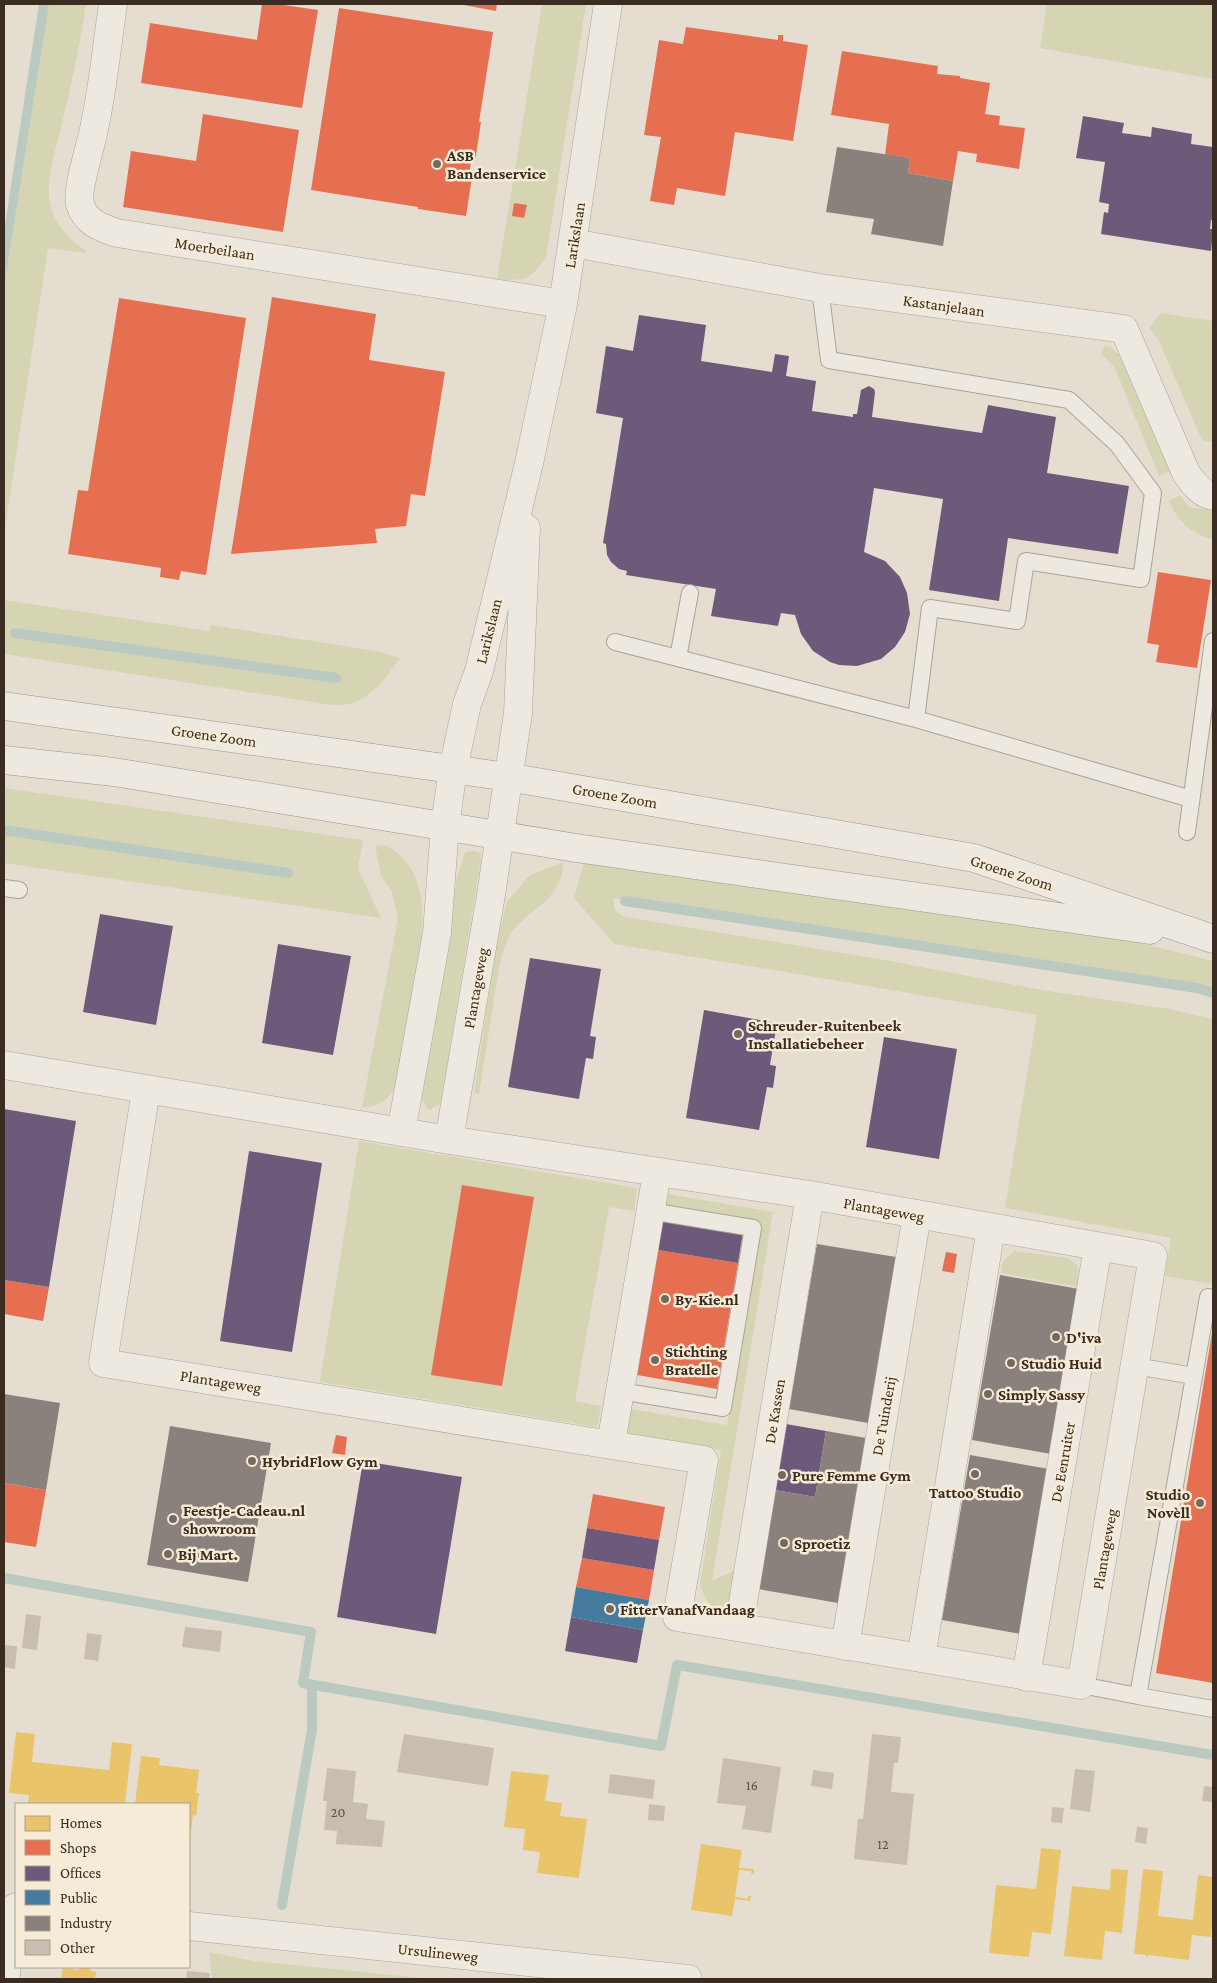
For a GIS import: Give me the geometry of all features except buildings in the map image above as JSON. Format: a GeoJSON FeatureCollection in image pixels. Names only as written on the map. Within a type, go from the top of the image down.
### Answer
{"type":"FeatureCollection","features":[{"type":"Feature","properties":{"kind":"street","name":"Moerbeilaan"},"geometry":{"type":"LineString","coordinates":[[113,4],[94,128],[81,186],[80,203],[87,217],[99,228],[563,304]]}},
{"type":"Feature","properties":{"kind":"street","name":"Larikslaan"},"geometry":{"type":"LineString","coordinates":[[445,826],[453,769],[467,704],[479,671],[529,464],[563,304],[608,4]]}},
{"type":"Feature","properties":{"kind":"street","name":"Kastanjelaan"},"geometry":{"type":"LineString","coordinates":[[573,243],[820,288],[1124,329],[1186,473],[1195,485],[1210,496],[1213,496]]}},
{"type":"Feature","properties":{"kind":"street","name":"Larikslaan"},"geometry":{"type":"LineString","coordinates":[[500,835],[518,713],[529,464]]}},
{"type":"Feature","properties":{"kind":"street","name":"Groene Zoom"},"geometry":{"type":"LineString","coordinates":[[4,706],[453,769],[974,858],[1213,939]]}},
{"type":"Feature","properties":{"kind":"street","name":"Groene Zoom"},"geometry":{"type":"LineString","coordinates":[[4,760],[114,772],[744,873],[1213,939]]}},
{"type":"Feature","properties":{"kind":"street"},"geometry":{"type":"LineString","coordinates":[[400,1132],[436,933],[445,826]]}},
{"type":"Feature","properties":{"kind":"street","name":"Plantageweg"},"geometry":{"type":"LineString","coordinates":[[449,1140],[500,835]]}},
{"type":"Feature","properties":{"kind":"street","name":"Plantageweg"},"geometry":{"type":"LineString","coordinates":[[4,1064],[146,1090],[449,1140],[810,1195],[1153,1256],[1081,1685],[677,1617],[704,1460],[103,1363],[146,1090]]}},
{"type":"Feature","properties":{"kind":"street"},"geometry":{"type":"LineString","coordinates":[[611,1444],[657,1172]]}},
{"type":"Feature","properties":{"kind":"street","name":"De Kassen"},"geometry":{"type":"LineString","coordinates":[[739,1627],[810,1195]]}},
{"type":"Feature","properties":{"kind":"street","name":"De Tuinderij"},"geometry":{"type":"LineString","coordinates":[[845,1646],[917,1215]]}},
{"type":"Feature","properties":{"kind":"street"},"geometry":{"type":"LineString","coordinates":[[921,1658],[990,1228]]}},
{"type":"Feature","properties":{"kind":"street","name":"De Eenruiter"},"geometry":{"type":"LineString","coordinates":[[1026,1677],[1098,1247]]}},
{"type":"Feature","properties":{"kind":"street"},"geometry":{"type":"LineString","coordinates":[[5,1979],[12,1906]]}},
{"type":"Feature","properties":{"kind":"street","name":"Ursulineweg"},"geometry":{"type":"LineString","coordinates":[[190,1926],[688,1979]]}},
{"type":"Feature","properties":{"kind":"lane"},"geometry":{"type":"LineString","coordinates":[[820,288],[829,360],[1069,400],[1117,444],[1153,493],[1141,579],[1026,561],[1017,621],[930,608],[916,719]]}},
{"type":"Feature","properties":{"kind":"lane"},"geometry":{"type":"LineString","coordinates":[[678,658],[690,593]]}},
{"type":"Feature","properties":{"kind":"lane"},"geometry":{"type":"LineString","coordinates":[[1188,832],[1213,641]]}},
{"type":"Feature","properties":{"kind":"lane"},"geometry":{"type":"LineString","coordinates":[[615,642],[916,719],[1192,799]]}},
{"type":"Feature","properties":{"kind":"lane"},"geometry":{"type":"LineString","coordinates":[[620,1391],[723,1408],[728,1380],[753,1228],[650,1211]]}},
{"type":"Feature","properties":{"kind":"lane"},"geometry":{"type":"LineString","coordinates":[[1138,1696],[1208,1297],[1213,1298]]}},
{"type":"Feature","properties":{"kind":"lane"},"geometry":{"type":"LineString","coordinates":[[1135,1366],[1194,1376]]}},
{"type":"Feature","properties":{"kind":"lane"},"geometry":{"type":"LineString","coordinates":[[1081,1685],[1213,1709]]}},
{"type":"Feature","properties":{"kind":"green space"},"geometry":{"type":"Polygon","coordinates":[[[48,4],[86,4],[75,66],[51,170],[49,196],[53,213],[61,228],[86,253],[48,248],[4,534],[4,285],[48,4]]]}},
{"type":"Feature","properties":{"kind":"green space"},"geometry":{"type":"Polygon","coordinates":[[[542,4],[586,4],[546,257],[535,271],[526,278],[514,280],[497,279],[542,4]]]}},
{"type":"Feature","properties":{"kind":"green space"},"geometry":{"type":"Polygon","coordinates":[[[1047,4],[1213,4],[1213,79],[1040,48],[1047,4]]]}},
{"type":"Feature","properties":{"kind":"green space"},"geometry":{"type":"Polygon","coordinates":[[[1161,313],[1213,321],[1213,442],[1202,440],[1158,339],[1149,328],[1161,313]]]}},
{"type":"Feature","properties":{"kind":"green space"},"geometry":{"type":"Polygon","coordinates":[[[1105,346],[1112,348],[1119,355],[1171,471],[1159,476],[1114,366],[1101,354],[1105,346]]]}},
{"type":"Feature","properties":{"kind":"green space"},"geometry":{"type":"Polygon","coordinates":[[[1180,495],[1189,507],[1213,511],[1213,540],[1198,534],[1181,521],[1169,501],[1180,495]]]}},
{"type":"Feature","properties":{"kind":"green space"},"geometry":{"type":"Polygon","coordinates":[[[4,600],[209,631],[211,625],[376,651],[400,658],[383,681],[360,700],[340,705],[326,704],[4,654],[4,600]]]}},
{"type":"Feature","properties":{"kind":"green space"},"geometry":{"type":"Polygon","coordinates":[[[4,788],[363,840],[358,868],[381,918],[4,863],[4,788]]]}},
{"type":"Feature","properties":{"kind":"green space"},"geometry":{"type":"Polygon","coordinates":[[[384,845],[402,857],[414,873],[420,893],[422,938],[397,1086],[391,1094],[378,1104],[362,1107],[398,918],[392,892],[381,876],[375,846],[384,845]]]}},
{"type":"Feature","properties":{"kind":"green space"},"geometry":{"type":"Polygon","coordinates":[[[469,851],[480,853],[481,859],[442,1097],[439,1105],[428,1110],[421,1097],[457,878],[465,853],[469,851]]]}},
{"type":"Feature","properties":{"kind":"green space"},"geometry":{"type":"Polygon","coordinates":[[[564,862],[561,877],[548,899],[521,922],[506,943],[498,971],[479,1094],[474,1093],[496,947],[507,902],[530,875],[564,862]]]}},
{"type":"Feature","properties":{"kind":"green space"},"geometry":{"type":"Polygon","coordinates":[[[584,862],[1136,942],[1213,961],[1213,996],[887,940],[614,898],[616,910],[625,917],[880,959],[1042,990],[1169,1009],[1213,1019],[1213,1284],[1165,1276],[1171,1238],[1005,1208],[1037,1015],[614,944],[574,898],[584,862]]]}},
{"type":"Feature","properties":{"kind":"green space"},"geometry":{"type":"Polygon","coordinates":[[[359,1141],[637,1188],[634,1211],[609,1207],[575,1401],[601,1406],[597,1427],[320,1382],[359,1141]]]}},
{"type":"Feature","properties":{"kind":"green space"},"geometry":{"type":"Polygon","coordinates":[[[668,1194],[773,1212],[712,1581],[735,1570],[730,1599],[718,1610],[706,1599],[700,1585],[721,1450],[627,1433],[631,1409],[727,1425],[761,1223],[665,1208],[668,1194]]]}},
{"type":"Feature","properties":{"kind":"green space"},"geometry":{"type":"Polygon","coordinates":[[[1015,1251],[1068,1258],[1078,1266],[1078,1287],[1001,1273],[1003,1261],[1015,1251]]]}},
{"type":"Feature","properties":{"kind":"green space"},"geometry":{"type":"Polygon","coordinates":[[[209,1952],[254,1961],[431,1979],[212,1979],[209,1952]]]}},
{"type":"Feature","properties":{"kind":"shaded area"},"geometry":{"type":"Polygon","coordinates":[[[39,4],[49,4],[4,286],[4,231],[39,4]]]}},
{"type":"Feature","properties":{"kind":"waterway"},"geometry":{"type":"LineString","coordinates":[[15,633],[336,678]]}},
{"type":"Feature","properties":{"kind":"waterway"},"geometry":{"type":"LineString","coordinates":[[4,830],[288,873]]}},
{"type":"Feature","properties":{"kind":"waterway"},"geometry":{"type":"LineString","coordinates":[[625,901],[1197,988],[1213,993]]}},
{"type":"Feature","properties":{"kind":"waterway"},"geometry":{"type":"LineString","coordinates":[[4,1578],[311,1632],[303,1683],[661,1746],[677,1665],[1213,1755]]}},
{"type":"Feature","properties":{"kind":"waterway"},"geometry":{"type":"LineString","coordinates":[[282,1905],[312,1729],[312,1685]]}},
{"type":"Feature","properties":{"kind":"place","name":"ASB Bandenservice"},"geometry":{"type":"Point","coordinates":[437,164]}},
{"type":"Feature","properties":{"kind":"place","name":"Schreuder-Ruitenbeek Installatiebeheer"},"geometry":{"type":"Point","coordinates":[738,1034]}},
{"type":"Feature","properties":{"kind":"place","name":"By-Kie.nl"},"geometry":{"type":"Point","coordinates":[665,1299]}},
{"type":"Feature","properties":{"kind":"place","name":"D'iva"},"geometry":{"type":"Point","coordinates":[1056,1337]}},
{"type":"Feature","properties":{"kind":"place","name":"Stichting Bratelle"},"geometry":{"type":"Point","coordinates":[655,1360]}},
{"type":"Feature","properties":{"kind":"place","name":"Studio Huid"},"geometry":{"type":"Point","coordinates":[1011,1363]}},
{"type":"Feature","properties":{"kind":"place","name":"Simply Sassy"},"geometry":{"type":"Point","coordinates":[988,1394]}},
{"type":"Feature","properties":{"kind":"place","name":"HybridFlow Gym"},"geometry":{"type":"Point","coordinates":[252,1461]}},
{"type":"Feature","properties":{"kind":"place","name":"Tattoo Studio"},"geometry":{"type":"Point","coordinates":[975,1474]}},
{"type":"Feature","properties":{"kind":"place","name":"Pure Femme Gym"},"geometry":{"type":"Point","coordinates":[782,1475]}},
{"type":"Feature","properties":{"kind":"place","name":"Studio Novèll"},"geometry":{"type":"Point","coordinates":[1200,1503]}},
{"type":"Feature","properties":{"kind":"place","name":"Feestje-Cadeau.nl showroom"},"geometry":{"type":"Point","coordinates":[173,1519]}},
{"type":"Feature","properties":{"kind":"place","name":"Sproetiz"},"geometry":{"type":"Point","coordinates":[784,1543]}},
{"type":"Feature","properties":{"kind":"place","name":"Bij Mart."},"geometry":{"type":"Point","coordinates":[168,1554]}},
{"type":"Feature","properties":{"kind":"place","name":"FitterVanafVandaag"},"geometry":{"type":"Point","coordinates":[610,1609]}}]}
